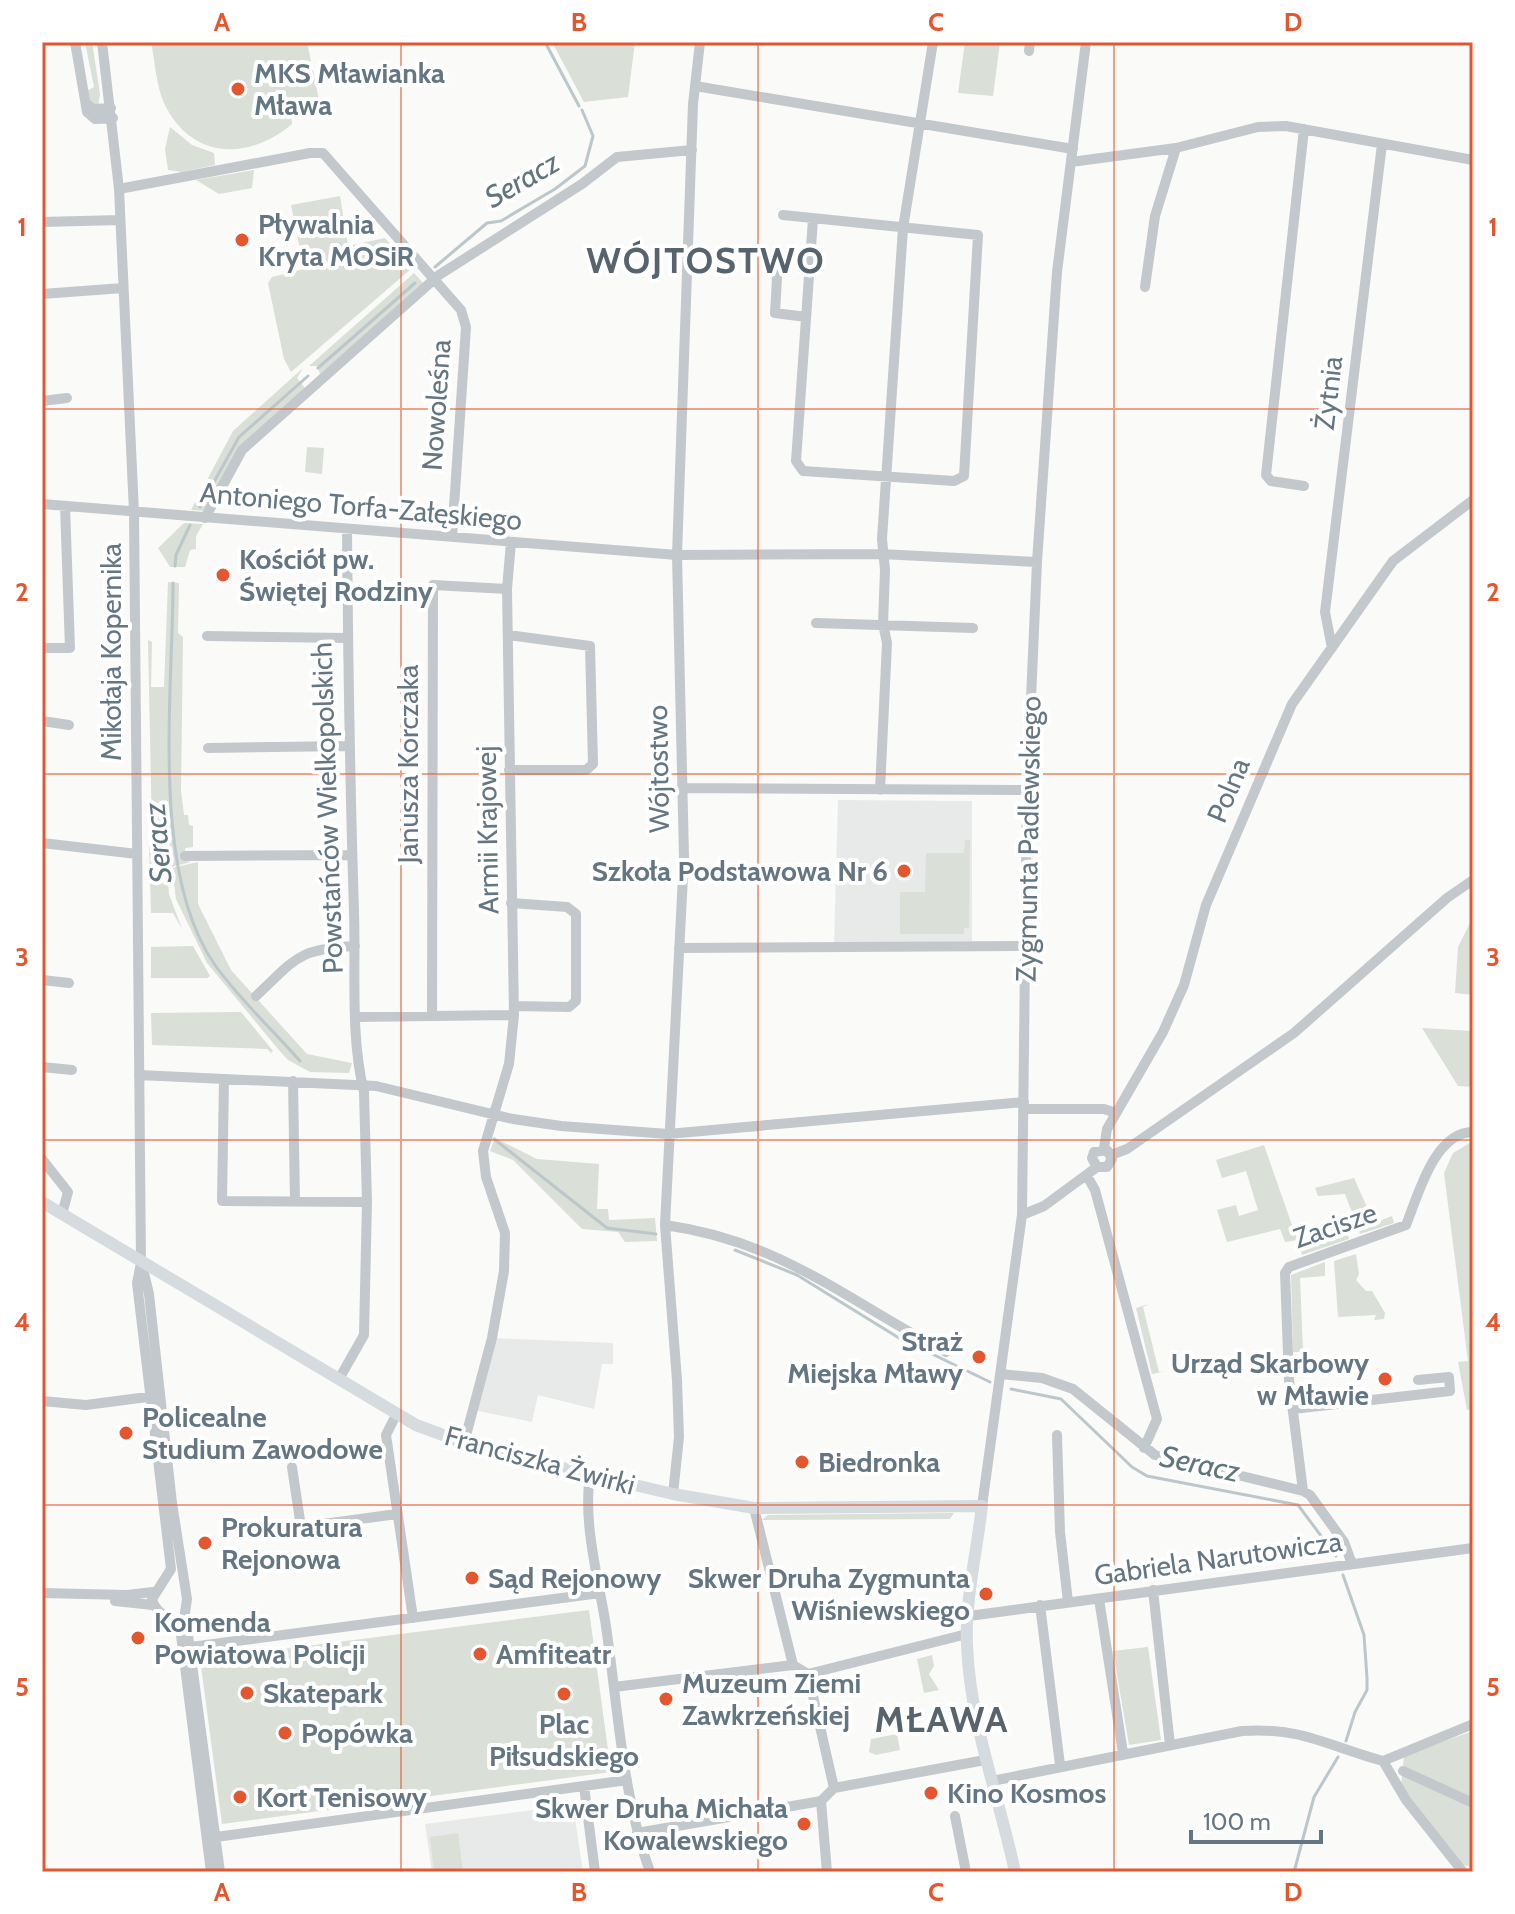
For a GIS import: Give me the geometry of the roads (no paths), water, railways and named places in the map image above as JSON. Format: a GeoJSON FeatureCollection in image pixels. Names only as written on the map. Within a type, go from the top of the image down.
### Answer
{"type":"FeatureCollection","features":[{"type":"Feature","properties":{"kind":"main road","name":"Franciszka Żwirki"},"geometry":{"type":"LineString","coordinates":[[42,1202],[397,1413],[464,1443],[673,1494],[754,1508],[982,1506]]}},
{"type":"Feature","properties":{"kind":"main road","name":"Zygmunta Padlewskiego"},"geometry":{"type":"LineString","coordinates":[[982,1506],[967,1648],[985,1760],[1015,1872]]}},
{"type":"Feature","properties":{"kind":"street"},"geometry":{"type":"LineString","coordinates":[[75,42],[86,103],[93,109],[112,113]]}},
{"type":"Feature","properties":{"kind":"street","name":"Mikołaja Kopernika"},"geometry":{"type":"LineString","coordinates":[[102,42],[119,189],[134,512],[141,1263],[137,1283],[155,1396]]}},
{"type":"Feature","properties":{"kind":"street","name":"Wójtostwo"},"geometry":{"type":"LineString","coordinates":[[673,1494],[679,1437],[665,1225],[679,948],[683,788],[677,555],[692,150],[700,42]]}},
{"type":"Feature","properties":{"kind":"street"},"geometry":{"type":"LineString","coordinates":[[880,790],[887,643],[883,624],[885,570],[881,554],[885,475],[903,228],[933,42]]}},
{"type":"Feature","properties":{"kind":"street","name":"Zygmunta Padlewskiego"},"geometry":{"type":"LineString","coordinates":[[982,1506],[1022,1215],[1027,790],[1037,562],[1051,343],[1086,42]]}},
{"type":"Feature","properties":{"kind":"street"},"geometry":{"type":"LineString","coordinates":[[695,86],[1073,149]]}},
{"type":"Feature","properties":{"kind":"street"},"geometry":{"type":"LineString","coordinates":[[1071,162],[1176,148],[1258,127],[1304,129],[1473,160]]}},
{"type":"Feature","properties":{"kind":"street"},"geometry":{"type":"LineString","coordinates":[[1304,129],[1266,475],[1271,481],[1304,486]]}},
{"type":"Feature","properties":{"kind":"street","name":"Żytnia"},"geometry":{"type":"LineString","coordinates":[[1332,648],[1325,612],[1382,144]]}},
{"type":"Feature","properties":{"kind":"street"},"geometry":{"type":"LineString","coordinates":[[1145,287],[1155,216],[1176,148]]}},
{"type":"Feature","properties":{"kind":"street"},"geometry":{"type":"LineString","coordinates":[[205,518],[242,450],[434,280],[617,157],[692,150]]}},
{"type":"Feature","properties":{"kind":"street","name":"Nowoleśna"},"geometry":{"type":"LineString","coordinates":[[119,189],[323,153],[461,310],[466,327],[452,537]]}},
{"type":"Feature","properties":{"kind":"street"},"geometry":{"type":"LineString","coordinates":[[783,215],[978,235],[964,476],[954,481],[803,471],[796,461],[813,219]]}},
{"type":"Feature","properties":{"kind":"street"},"geometry":{"type":"LineString","coordinates":[[42,222],[120,220]]}},
{"type":"Feature","properties":{"kind":"street"},"geometry":{"type":"LineString","coordinates":[[778,261],[775,313],[806,317]]}},
{"type":"Feature","properties":{"kind":"street"},"geometry":{"type":"LineString","coordinates":[[42,294],[123,288]]}},
{"type":"Feature","properties":{"kind":"street"},"geometry":{"type":"LineString","coordinates":[[42,401],[67,398]]}},
{"type":"Feature","properties":{"kind":"street","name":"Polna"},"geometry":{"type":"LineString","coordinates":[[1108,1152],[1107,1129],[1163,1032],[1184,985],[1206,905],[1292,704],[1393,561],[1473,500]]}},
{"type":"Feature","properties":{"kind":"street","name":"Antoniego Torfa-Załęskiego"},"geometry":{"type":"LineString","coordinates":[[42,504],[677,555],[881,554],[1037,562]]}},
{"type":"Feature","properties":{"kind":"street"},"geometry":{"type":"LineString","coordinates":[[42,648],[70,648],[65,506]]}},
{"type":"Feature","properties":{"kind":"street","name":"Powstańców Wielkopolskich"},"geometry":{"type":"LineString","coordinates":[[339,1379],[364,1335],[367,1202],[362,1085],[359,1080],[352,855],[346,638],[347,529]]}},
{"type":"Feature","properties":{"kind":"street","name":"Armii Krajowej"},"geometry":{"type":"LineString","coordinates":[[464,1443],[492,1338],[507,1246],[483,1163],[492,1114],[509,1064],[514,1010],[507,589],[511,542]]}},
{"type":"Feature","properties":{"kind":"street","name":"Janusza Korczaka"},"geometry":{"type":"LineString","coordinates":[[432,1016],[433,585],[507,589]]}},
{"type":"Feature","properties":{"kind":"street"},"geometry":{"type":"LineString","coordinates":[[816,623],[973,628]]}},
{"type":"Feature","properties":{"kind":"street"},"geometry":{"type":"LineString","coordinates":[[508,635],[590,646],[593,764],[586,770],[509,770]]}},
{"type":"Feature","properties":{"kind":"street"},"geometry":{"type":"LineString","coordinates":[[207,636],[346,638]]}},
{"type":"Feature","properties":{"kind":"street"},"geometry":{"type":"LineString","coordinates":[[42,721],[69,725]]}},
{"type":"Feature","properties":{"kind":"street"},"geometry":{"type":"LineString","coordinates":[[208,748],[349,746]]}},
{"type":"Feature","properties":{"kind":"street"},"geometry":{"type":"LineString","coordinates":[[683,788],[1027,790]]}},
{"type":"Feature","properties":{"kind":"street"},"geometry":{"type":"LineString","coordinates":[[42,843],[137,854]]}},
{"type":"Feature","properties":{"kind":"street"},"geometry":{"type":"LineString","coordinates":[[185,856],[352,855]]}},
{"type":"Feature","properties":{"kind":"street"},"geometry":{"type":"LineString","coordinates":[[1022,1215],[1044,1206],[1097,1167],[1107,1167],[1108,1152],[1127,1149],[1294,1033],[1473,880]]}},
{"type":"Feature","properties":{"kind":"street"},"geometry":{"type":"LineString","coordinates":[[357,1017],[432,1016],[569,1007],[576,1001],[576,914],[567,907],[511,903]]}},
{"type":"Feature","properties":{"kind":"street"},"geometry":{"type":"LineString","coordinates":[[256,996],[303,953],[319,947],[355,946]]}},
{"type":"Feature","properties":{"kind":"street"},"geometry":{"type":"LineString","coordinates":[[679,948],[1027,946]]}},
{"type":"Feature","properties":{"kind":"street"},"geometry":{"type":"LineString","coordinates":[[42,980],[69,983]]}},
{"type":"Feature","properties":{"kind":"street"},"geometry":{"type":"LineString","coordinates":[[42,1067],[72,1070]]}},
{"type":"Feature","properties":{"kind":"street"},"geometry":{"type":"LineString","coordinates":[[139,1075],[362,1085],[561,1126],[668,1134],[1024,1106],[1104,1109],[1116,1113]]}},
{"type":"Feature","properties":{"kind":"street"},"geometry":{"type":"LineString","coordinates":[[224,1079],[222,1201],[367,1202]]}},
{"type":"Feature","properties":{"kind":"street"},"geometry":{"type":"LineString","coordinates":[[293,1081],[295,1202]]}},
{"type":"Feature","properties":{"kind":"street","name":"Zacisze"},"geometry":{"type":"LineString","coordinates":[[1303,1491],[1287,1358],[1286,1271],[1289,1267],[1406,1225],[1440,1153],[1457,1134],[1473,1132]]}},
{"type":"Feature","properties":{"kind":"street"},"geometry":{"type":"LineString","coordinates":[[42,1159],[68,1192],[62,1214]]}},
{"type":"Feature","properties":{"kind":"street"},"geometry":{"type":"LineString","coordinates":[[1087,1176],[1095,1190],[1157,1419],[1144,1448]]}},
{"type":"Feature","properties":{"kind":"street"},"geometry":{"type":"LineString","coordinates":[[665,1225],[765,1250],[802,1267],[946,1352]]}},
{"type":"Feature","properties":{"kind":"street"},"geometry":{"type":"LineString","coordinates":[[1001,1374],[1042,1378],[1073,1389],[1144,1448],[1177,1463],[1303,1491],[1310,1495],[1344,1542],[1352,1564]]}},
{"type":"Feature","properties":{"kind":"street"},"geometry":{"type":"LineString","coordinates":[[1293,1409],[1450,1391],[1449,1377],[1418,1380]]}},
{"type":"Feature","properties":{"kind":"street"},"geometry":{"type":"LineString","coordinates":[[42,1401],[86,1405],[155,1396]]}},
{"type":"Feature","properties":{"kind":"street"},"geometry":{"type":"LineString","coordinates":[[81,1596],[153,1592],[171,1569],[155,1396]]}},
{"type":"Feature","properties":{"kind":"street"},"geometry":{"type":"LineString","coordinates":[[155,1396],[184,1589],[220,1872]]}},
{"type":"Feature","properties":{"kind":"street"},"geometry":{"type":"LineString","coordinates":[[397,1413],[386,1435],[413,1618]]}},
{"type":"Feature","properties":{"kind":"street"},"geometry":{"type":"LineString","coordinates":[[1057,1435],[1060,1532],[1068,1602]]}},
{"type":"Feature","properties":{"kind":"street"},"geometry":{"type":"LineString","coordinates":[[292,1467],[301,1527],[397,1514]]}},
{"type":"Feature","properties":{"kind":"street"},"geometry":{"type":"LineString","coordinates":[[590,1474],[587,1493],[627,1780],[637,1833],[650,1872]]}},
{"type":"Feature","properties":{"kind":"street"},"geometry":{"type":"LineString","coordinates":[[754,1508],[793,1665]]}},
{"type":"Feature","properties":{"kind":"street","name":"Gabriela Narutowicza"},"geometry":{"type":"LineString","coordinates":[[969,1616],[1473,1548]]}},
{"type":"Feature","properties":{"kind":"street"},"geometry":{"type":"LineString","coordinates":[[163,1582],[175,1582],[184,1589]]}},
{"type":"Feature","properties":{"kind":"street"},"geometry":{"type":"LineString","coordinates":[[1153,1590],[1170,1745]]}},
{"type":"Feature","properties":{"kind":"street"},"geometry":{"type":"LineString","coordinates":[[153,1592],[153,1605]]}},
{"type":"Feature","properties":{"kind":"street"},"geometry":{"type":"LineString","coordinates":[[42,1593],[153,1605],[174,1620],[181,1635],[211,1872]]}},
{"type":"Feature","properties":{"kind":"street"},"geometry":{"type":"LineString","coordinates":[[190,1644],[600,1593]]}},
{"type":"Feature","properties":{"kind":"street"},"geometry":{"type":"LineString","coordinates":[[1099,1599],[1123,1753]]}},
{"type":"Feature","properties":{"kind":"street"},"geometry":{"type":"LineString","coordinates":[[1040,1605],[1060,1765]]}},
{"type":"Feature","properties":{"kind":"street"},"geometry":{"type":"LineString","coordinates":[[166,1616],[179,1613],[184,1607]]}},
{"type":"Feature","properties":{"kind":"street"},"geometry":{"type":"LineString","coordinates":[[614,1687],[793,1665],[808,1674],[967,1634]]}},
{"type":"Feature","properties":{"kind":"street"},"geometry":{"type":"LineString","coordinates":[[808,1674],[834,1788]]}},
{"type":"Feature","properties":{"kind":"street"},"geometry":{"type":"LineString","coordinates":[[1383,1761],[1473,1724]]}},
{"type":"Feature","properties":{"kind":"street"},"geometry":{"type":"LineString","coordinates":[[992,1781],[1170,1745],[1274,1729],[1301,1733],[1383,1761],[1406,1800],[1463,1872]]}},
{"type":"Feature","properties":{"kind":"street"},"geometry":{"type":"LineString","coordinates":[[637,1833],[821,1801],[834,1788],[985,1760]]}},
{"type":"Feature","properties":{"kind":"street"},"geometry":{"type":"LineString","coordinates":[[1403,1771],[1473,1803]]}},
{"type":"Feature","properties":{"kind":"street"},"geometry":{"type":"LineString","coordinates":[[216,1837],[627,1780]]}},
{"type":"Feature","properties":{"kind":"street"},"geometry":{"type":"LineString","coordinates":[[584,1786],[595,1872]]}},
{"type":"Feature","properties":{"kind":"street"},"geometry":{"type":"LineString","coordinates":[[821,1801],[827,1872]]}},
{"type":"Feature","properties":{"kind":"street"},"geometry":{"type":"LineString","coordinates":[[955,1816],[966,1872]]}},
{"type":"Feature","properties":{"kind":"waterway","name":"Seracz"},"geometry":{"type":"LineString","coordinates":[[545,42],[579,106]]}},
{"type":"Feature","properties":{"kind":"waterway","name":"Seracz"},"geometry":{"type":"LineString","coordinates":[[435,267],[487,223],[501,221],[555,189],[585,166],[593,136],[582,110]]}},
{"type":"Feature","properties":{"kind":"waterway","name":"Seracz"},"geometry":{"type":"LineString","coordinates":[[318,368],[415,283]]}},
{"type":"Feature","properties":{"kind":"waterway","name":"Seracz"},"geometry":{"type":"LineString","coordinates":[[200,507],[239,437],[308,376]]}},
{"type":"Feature","properties":{"kind":"waterway","name":"Seracz"},"geometry":{"type":"LineString","coordinates":[[175,566],[176,555],[190,525]]}},
{"type":"Feature","properties":{"kind":"waterway","name":"Seracz"},"geometry":{"type":"LineString","coordinates":[[173,583],[170,781],[173,833],[181,882],[195,927],[215,965],[300,1061]]}},
{"type":"Feature","properties":{"kind":"waterway","name":"Seracz"},"geometry":{"type":"LineString","coordinates":[[494,1139],[607,1228],[656,1234]]}},
{"type":"Feature","properties":{"kind":"waterway","name":"Seracz"},"geometry":{"type":"LineString","coordinates":[[735,1250],[797,1275],[899,1338],[990,1382]]}},
{"type":"Feature","properties":{"kind":"waterway","name":"Seracz"},"geometry":{"type":"LineString","coordinates":[[1011,1389],[1061,1399],[1132,1467],[1147,1476],[1298,1505],[1336,1556]]}},
{"type":"Feature","properties":{"kind":"waterway","name":"Seracz"},"geometry":{"type":"LineString","coordinates":[[1343,1575],[1364,1635],[1367,1678],[1367,1690],[1355,1712],[1346,1741]]}},
{"type":"Feature","properties":{"kind":"waterway","name":"Seracz"},"geometry":{"type":"LineString","coordinates":[[1294,1872],[1314,1797],[1338,1757]]}},
{"type":"Feature","properties":{"kind":"place","name":"MKS Mławianka Mława"},"geometry":{"type":"Point","coordinates":[238,89]}},
{"type":"Feature","properties":{"kind":"place","name":"Pływalnia Kryta MOSiR"},"geometry":{"type":"Point","coordinates":[242,240]}},
{"type":"Feature","properties":{"kind":"place","name":"Kościół pw. Świętej Rodziny"},"geometry":{"type":"Point","coordinates":[223,575]}},
{"type":"Feature","properties":{"kind":"place","name":"Szkoła Podstawowa Nr 6"},"geometry":{"type":"Point","coordinates":[904,871]}},
{"type":"Feature","properties":{"kind":"place","name":"Straż Miejska Mławy"},"geometry":{"type":"Point","coordinates":[979,1357]}},
{"type":"Feature","properties":{"kind":"place","name":"Urząd Skarbowy w Mławie"},"geometry":{"type":"Point","coordinates":[1385,1379]}},
{"type":"Feature","properties":{"kind":"place","name":"Policealne Studium Zawodowe"},"geometry":{"type":"Point","coordinates":[126,1433]}},
{"type":"Feature","properties":{"kind":"place","name":"Biedronka"},"geometry":{"type":"Point","coordinates":[802,1462]}},
{"type":"Feature","properties":{"kind":"place","name":"Prokuratura Rejonowa"},"geometry":{"type":"Point","coordinates":[205,1543]}},
{"type":"Feature","properties":{"kind":"place","name":"Sąd Rejonowy"},"geometry":{"type":"Point","coordinates":[472,1578]}},
{"type":"Feature","properties":{"kind":"place","name":"Skwer Druha Zygmunta Wiśniewskiego"},"geometry":{"type":"Point","coordinates":[986,1594]}},
{"type":"Feature","properties":{"kind":"place","name":"Komenda Powiatowa Policji"},"geometry":{"type":"Point","coordinates":[138,1638]}},
{"type":"Feature","properties":{"kind":"place","name":"Amfiteatr"},"geometry":{"type":"Point","coordinates":[480,1654]}},
{"type":"Feature","properties":{"kind":"place","name":"Skatepark"},"geometry":{"type":"Point","coordinates":[247,1693]}},
{"type":"Feature","properties":{"kind":"place","name":"Plac Piłsudskiego"},"geometry":{"type":"Point","coordinates":[564,1694]}},
{"type":"Feature","properties":{"kind":"place","name":"Muzeum Ziemi Zawkrzeńskiej"},"geometry":{"type":"Point","coordinates":[666,1699]}},
{"type":"Feature","properties":{"kind":"place","name":"Popówka"},"geometry":{"type":"Point","coordinates":[285,1733]}},
{"type":"Feature","properties":{"kind":"place","name":"Kino Kosmos"},"geometry":{"type":"Point","coordinates":[931,1793]}},
{"type":"Feature","properties":{"kind":"place","name":"Kort Tenisowy"},"geometry":{"type":"Point","coordinates":[240,1797]}},
{"type":"Feature","properties":{"kind":"place","name":"Skwer Druha Michała Kowalewskiego"},"geometry":{"type":"Point","coordinates":[804,1824]}},
{"type":"Feature","properties":{"kind":"district","name":"WÓJTOSTWO"},"geometry":{"type":"Point","coordinates":[706,260]}},
{"type":"Feature","properties":{"kind":"district","name":"MŁAWA"},"geometry":{"type":"Point","coordinates":[942,1719]}}]}
